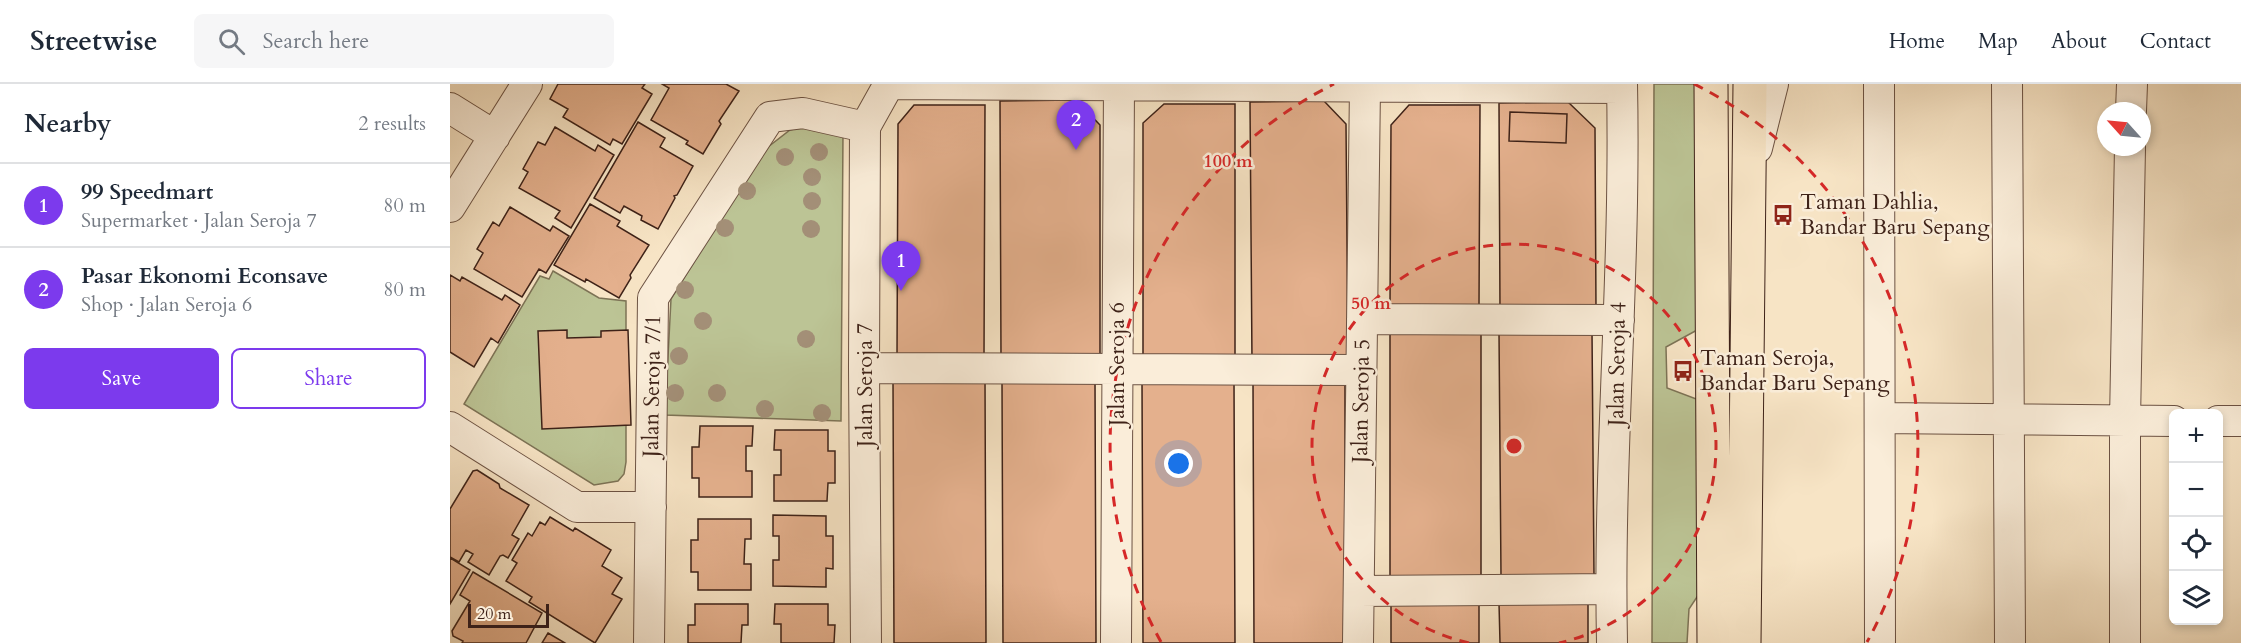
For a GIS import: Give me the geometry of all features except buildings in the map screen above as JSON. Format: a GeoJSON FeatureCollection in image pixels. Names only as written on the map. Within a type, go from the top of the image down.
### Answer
{"type":"FeatureCollection","features":[{"type":"Feature","properties":{"kind":"main road"},"geometry":{"type":"LineString","coordinates":[[1711,84],[1714,643]]}},
{"type":"Feature","properties":{"kind":"main road"},"geometry":{"type":"LineString","coordinates":[[1744,643],[1749,84]]}},
{"type":"Feature","properties":{"kind":"street"},"geometry":{"type":"LineString","coordinates":[[450,207],[527,84]]}},
{"type":"Feature","properties":{"kind":"street"},"geometry":{"type":"LineString","coordinates":[[865,127],[889,84],[1622,86]]}},
{"type":"Feature","properties":{"kind":"street","name":"Jalan Seroja 6"},"geometry":{"type":"LineString","coordinates":[[1116,643],[1119,84]]}},
{"type":"Feature","properties":{"kind":"street"},"geometry":{"type":"LineString","coordinates":[[1749,183],[1773,84]]}},
{"type":"Feature","properties":{"kind":"street"},"geometry":{"type":"LineString","coordinates":[[1879,84],[1880,643]]}},
{"type":"Feature","properties":{"kind":"street"},"geometry":{"type":"LineString","coordinates":[[2007,84],[2010,643]]}},
{"type":"Feature","properties":{"kind":"street"},"geometry":{"type":"LineString","coordinates":[[2131,102],[2132,84]]}},
{"type":"Feature","properties":{"kind":"street","name":"Jalan Seroja 5"},"geometry":{"type":"LineString","coordinates":[[1359,643],[1365,86]]}},
{"type":"Feature","properties":{"kind":"street","name":"Jalan Seroja 4"},"geometry":{"type":"LineString","coordinates":[[1612,643],[1611,589],[1619,320],[1622,86]]}},
{"type":"Feature","properties":{"kind":"street"},"geometry":{"type":"LineString","coordinates":[[450,108],[495,136]]}},
{"type":"Feature","properties":{"kind":"street","name":"Jalan Seroja 7/1"},"geometry":{"type":"LineString","coordinates":[[650,643],[653,298],[770,117],[803,113],[865,127]]}},
{"type":"Feature","properties":{"kind":"street","name":"Jalan Seroja 7"},"geometry":{"type":"LineString","coordinates":[[865,127],[866,643]]}},
{"type":"Feature","properties":{"kind":"street"},"geometry":{"type":"LineString","coordinates":[[2125,643],[2125,421],[2130,156]]}},
{"type":"Feature","properties":{"kind":"street"},"geometry":{"type":"LineString","coordinates":[[1362,319],[1619,320]]}},
{"type":"Feature","properties":{"kind":"street"},"geometry":{"type":"LineString","coordinates":[[864,368],[1361,369]]}},
{"type":"Feature","properties":{"kind":"street"},"geometry":{"type":"LineString","coordinates":[[1880,418],[2169,421]]}},
{"type":"Feature","properties":{"kind":"street"},"geometry":{"type":"LineString","coordinates":[[2223,421],[2241,421]]}},
{"type":"Feature","properties":{"kind":"street"},"geometry":{"type":"LineString","coordinates":[[450,427],[577,507],[651,507]]}},
{"type":"Feature","properties":{"kind":"street"},"geometry":{"type":"LineString","coordinates":[[1359,591],[1611,589]]}},
{"type":"Feature","properties":{"kind":"green space"},"geometry":{"type":"Polygon","coordinates":[[[1654,84],[1698,84],[1699,329],[1666,347],[1667,388],[1699,400],[1701,591],[1689,609],[1687,643],[1652,643],[1654,84]]]}},
{"type":"Feature","properties":{"kind":"green space"},"geometry":{"type":"Polygon","coordinates":[[[810,125],[843,132],[841,421],[665,415],[671,299],[768,147],[790,130],[810,125]]]}},
{"type":"Feature","properties":{"kind":"green space"},"geometry":{"type":"Polygon","coordinates":[[[553,271],[599,298],[626,301],[626,462],[624,474],[618,481],[594,485],[464,404],[540,276],[549,279],[553,271]]]}},
{"type":"Feature","properties":{"kind":"place","name":"Pasar Ekonomi Econsave"},"geometry":{"type":"Point","coordinates":[1076,150]}},
{"type":"Feature","properties":{"kind":"place","name":"Taman Dahlia, Bandar Baru Sepang"},"geometry":{"type":"Point","coordinates":[1783,215]}},
{"type":"Feature","properties":{"kind":"place","name":"99 Speedmart"},"geometry":{"type":"Point","coordinates":[901,291]}},
{"type":"Feature","properties":{"kind":"place","name":"Taman Seroja, Bandar Baru Sepang"},"geometry":{"type":"Point","coordinates":[1683,371]}}]}
